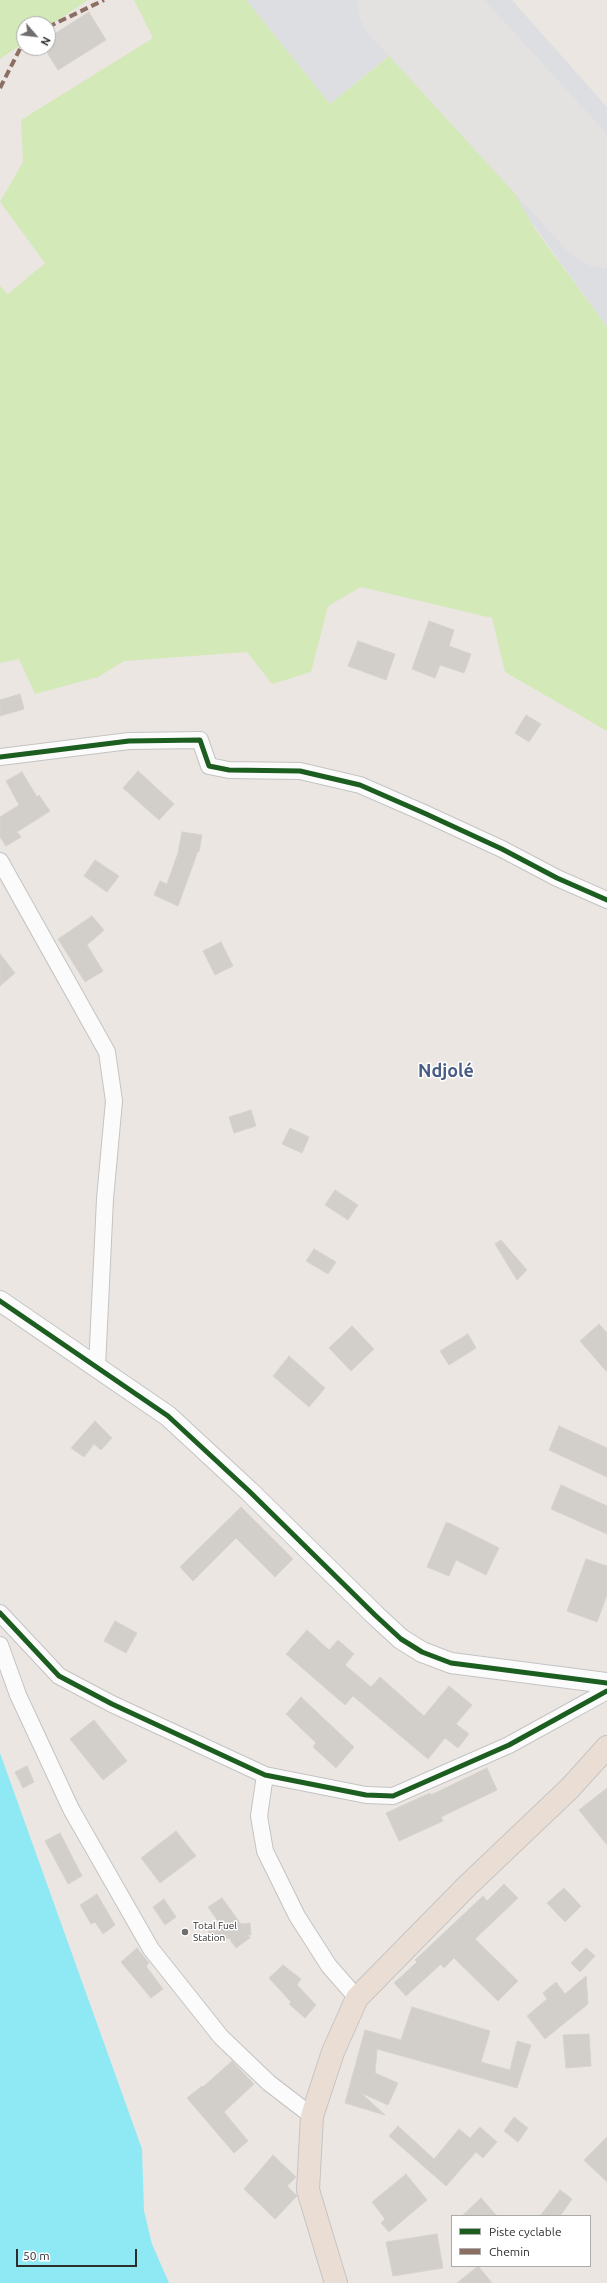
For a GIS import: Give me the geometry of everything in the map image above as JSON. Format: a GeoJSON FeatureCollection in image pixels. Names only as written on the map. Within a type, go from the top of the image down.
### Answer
{"type":"FeatureCollection","features":[{"type":"Feature","properties":{"kind":"highway"},"geometry":{"type":"LineString","coordinates":[[336,2283],[308,2190],[312,2116],[333,2052],[357,1998],[461,1892],[570,1788],[607,1746]]}},
{"type":"Feature","properties":{"kind":"street"},"geometry":{"type":"LineString","coordinates":[[0,756],[129,741],[200,740],[209,766],[229,770],[300,771],[360,785],[453,826],[557,878],[607,900]]}},
{"type":"Feature","properties":{"kind":"street"},"geometry":{"type":"LineString","coordinates":[[0,861],[107,1052],[114,1101],[105,1199],[97,1367]]}},
{"type":"Feature","properties":{"kind":"street"},"geometry":{"type":"LineString","coordinates":[[0,1301],[168,1416],[249,1491],[401,1639],[422,1652],[465,1665],[607,1683]]}},
{"type":"Feature","properties":{"kind":"street"},"geometry":{"type":"LineString","coordinates":[[0,1613],[59,1676],[112,1704],[265,1775],[366,1795],[393,1796],[509,1745],[607,1691]]}},
{"type":"Feature","properties":{"kind":"street"},"geometry":{"type":"LineString","coordinates":[[0,1645],[18,1695],[70,1809],[151,1949],[221,2037],[269,2083],[312,2116]]}},
{"type":"Feature","properties":{"kind":"street"},"geometry":{"type":"LineString","coordinates":[[265,1775],[259,1816],[265,1850],[297,1916],[329,1966],[357,1998]]}},
{"type":"Feature","properties":{"kind":"shaded area"},"geometry":{"type":"Polygon","coordinates":[[[246,0],[512,0],[607,107],[607,327],[403,44],[330,104],[246,0]]]}},
{"type":"Feature","properties":{"kind":"green space"},"geometry":{"type":"Polygon","coordinates":[[[0,0],[88,0],[56,22],[56,16],[16,16],[16,48],[0,59],[0,0]]]}},
{"type":"Feature","properties":{"kind":"green space"},"geometry":{"type":"Polygon","coordinates":[[[134,0],[246,0],[330,104],[404,44],[449,78],[535,229],[607,327],[607,731],[505,672],[492,618],[361,587],[328,606],[311,672],[272,684],[247,652],[124,661],[98,677],[35,694],[19,659],[0,663],[0,286],[8,294],[45,263],[0,202],[23,162],[21,120],[153,38],[134,0]]]}},
{"type":"Feature","properties":{"kind":"water"},"geometry":{"type":"Polygon","coordinates":[[[0,1753],[142,2149],[144,2211],[152,2244],[169,2283],[0,2283],[0,1753]]]}},
{"type":"Feature","properties":{"kind":"building"},"geometry":{"type":"Polygon","coordinates":[[[89,12],[106,40],[58,70],[49,56],[56,56],[56,33],[89,12]]]}},
{"type":"Feature","properties":{"kind":"building"},"geometry":{"type":"Polygon","coordinates":[[[429,621],[454,630],[449,646],[471,654],[464,673],[440,665],[435,678],[412,669],[429,621]]]}},
{"type":"Feature","properties":{"kind":"building"},"geometry":{"type":"Polygon","coordinates":[[[358,641],[395,654],[386,680],[348,666],[358,641]]]}},
{"type":"Feature","properties":{"kind":"building"},"geometry":{"type":"Polygon","coordinates":[[[20,694],[24,709],[0,716],[0,700],[20,694]]]}},
{"type":"Feature","properties":{"kind":"building"},"geometry":{"type":"Polygon","coordinates":[[[526,715],[541,724],[529,742],[515,733],[526,715]]]}},
{"type":"Feature","properties":{"kind":"building"},"geometry":{"type":"Polygon","coordinates":[[[138,771],[174,804],[159,820],[123,788],[138,771]]]}},
{"type":"Feature","properties":{"kind":"building"},"geometry":{"type":"Polygon","coordinates":[[[22,772],[37,797],[39,795],[50,811],[17,832],[21,837],[6,846],[0,837],[0,817],[19,805],[6,781],[22,772]]]}},
{"type":"Feature","properties":{"kind":"building"},"geometry":{"type":"Polygon","coordinates":[[[182,832],[202,835],[199,852],[198,851],[178,906],[154,895],[160,881],[167,884],[178,853],[182,832]]]}},
{"type":"Feature","properties":{"kind":"building"},"geometry":{"type":"Polygon","coordinates":[[[95,860],[119,876],[107,892],[84,876],[95,860]]]}},
{"type":"Feature","properties":{"kind":"building"},"geometry":{"type":"Polygon","coordinates":[[[92,916],[104,930],[87,945],[103,971],[85,982],[58,939],[92,916]]]}},
{"type":"Feature","properties":{"kind":"building"},"geometry":{"type":"Polygon","coordinates":[[[221,942],[233,966],[215,975],[203,951],[221,942]]]}},
{"type":"Feature","properties":{"kind":"building"},"geometry":{"type":"Polygon","coordinates":[[[0,954],[15,973],[0,986],[0,954]]]}},
{"type":"Feature","properties":{"kind":"building"},"geometry":{"type":"Polygon","coordinates":[[[251,1110],[256,1126],[234,1133],[229,1117],[251,1110]]]}},
{"type":"Feature","properties":{"kind":"building"},"geometry":{"type":"Polygon","coordinates":[[[290,1128],[309,1137],[302,1153],[282,1144],[290,1128]]]}},
{"type":"Feature","properties":{"kind":"building"},"geometry":{"type":"Polygon","coordinates":[[[335,1190],[358,1205],[348,1220],[325,1205],[335,1190]]]}},
{"type":"Feature","properties":{"kind":"building"},"geometry":{"type":"Polygon","coordinates":[[[501,1240],[527,1270],[517,1280],[495,1244],[501,1240]]]}},
{"type":"Feature","properties":{"kind":"building"},"geometry":{"type":"Polygon","coordinates":[[[314,1249],[336,1262],[328,1274],[306,1261],[314,1249]]]}},
{"type":"Feature","properties":{"kind":"building"},"geometry":{"type":"Polygon","coordinates":[[[599,1324],[607,1333],[607,1372],[580,1341],[599,1324]]]}},
{"type":"Feature","properties":{"kind":"building"},"geometry":{"type":"Polygon","coordinates":[[[352,1326],[374,1349],[351,1371],[329,1348],[352,1326]]]}},
{"type":"Feature","properties":{"kind":"building"},"geometry":{"type":"Polygon","coordinates":[[[468,1334],[476,1348],[449,1365],[440,1351],[468,1334]]]}},
{"type":"Feature","properties":{"kind":"building"},"geometry":{"type":"Polygon","coordinates":[[[289,1356],[325,1388],[309,1407],[273,1376],[289,1356]]]}},
{"type":"Feature","properties":{"kind":"building"},"geometry":{"type":"Polygon","coordinates":[[[95,1421],[112,1438],[101,1450],[94,1444],[84,1457],[71,1448],[95,1421]]]}},
{"type":"Feature","properties":{"kind":"building"},"geometry":{"type":"Polygon","coordinates":[[[559,1426],[607,1448],[607,1477],[549,1450],[559,1426]]]}},
{"type":"Feature","properties":{"kind":"building"},"geometry":{"type":"Polygon","coordinates":[[[561,1485],[607,1506],[607,1534],[551,1509],[561,1485]]]}},
{"type":"Feature","properties":{"kind":"building"},"geometry":{"type":"Polygon","coordinates":[[[241,1507],[293,1559],[275,1577],[236,1538],[193,1581],[180,1567],[241,1507]]]}},
{"type":"Feature","properties":{"kind":"building"},"geometry":{"type":"Polygon","coordinates":[[[446,1523],[449,1523],[499,1548],[486,1575],[456,1560],[449,1576],[427,1567],[446,1523]]]}},
{"type":"Feature","properties":{"kind":"building"},"geometry":{"type":"Polygon","coordinates":[[[586,1559],[607,1566],[607,1595],[597,1622],[567,1611],[586,1559]]]}},
{"type":"Feature","properties":{"kind":"building"},"geometry":{"type":"Polygon","coordinates":[[[115,1621],[137,1633],[126,1653],[104,1641],[115,1621]]]}},
{"type":"Feature","properties":{"kind":"building"},"geometry":{"type":"Polygon","coordinates":[[[307,1630],[329,1650],[338,1640],[354,1654],[345,1665],[371,1687],[380,1677],[424,1716],[449,1686],[472,1705],[456,1724],[469,1734],[458,1748],[445,1738],[428,1759],[353,1696],[345,1705],[286,1654],[307,1630]]]}},
{"type":"Feature","properties":{"kind":"building"},"geometry":{"type":"Polygon","coordinates":[[[301,1697],[354,1747],[336,1768],[313,1747],[316,1743],[286,1714],[301,1697]]]}},
{"type":"Feature","properties":{"kind":"building"},"geometry":{"type":"Polygon","coordinates":[[[94,1720],[127,1761],[103,1780],[70,1739],[94,1720]]]}},
{"type":"Feature","properties":{"kind":"building"},"geometry":{"type":"Polygon","coordinates":[[[27,1766],[34,1782],[23,1788],[15,1772],[27,1766]]]}},
{"type":"Feature","properties":{"kind":"building"},"geometry":{"type":"Polygon","coordinates":[[[487,1768],[497,1790],[441,1817],[443,1821],[399,1841],[386,1813],[430,1793],[431,1795],[487,1768]]]}},
{"type":"Feature","properties":{"kind":"building"},"geometry":{"type":"Polygon","coordinates":[[[607,1788],[607,1845],[579,1810],[607,1788]]]}},
{"type":"Feature","properties":{"kind":"building"},"geometry":{"type":"Polygon","coordinates":[[[176,1831],[196,1856],[160,1883],[141,1858],[176,1831]]]}},
{"type":"Feature","properties":{"kind":"building"},"geometry":{"type":"Polygon","coordinates":[[[60,1833],[82,1876],[68,1884],[45,1841],[60,1833]]]}},
{"type":"Feature","properties":{"kind":"building"},"geometry":{"type":"Polygon","coordinates":[[[504,1884],[518,1898],[475,1939],[518,1981],[498,2001],[454,1958],[444,1968],[441,1964],[406,1996],[394,1983],[417,1962],[415,1960],[483,1896],[487,1901],[504,1884]]]}},
{"type":"Feature","properties":{"kind":"building"},"geometry":{"type":"Polygon","coordinates":[[[564,1888],[581,1906],[565,1922],[547,1903],[564,1888]]]}},
{"type":"Feature","properties":{"kind":"building"},"geometry":{"type":"Polygon","coordinates":[[[97,1894],[115,1925],[103,1934],[95,1922],[91,1924],[80,1905],[97,1894]]]}},
{"type":"Feature","properties":{"kind":"building"},"geometry":{"type":"Polygon","coordinates":[[[222,1898],[241,1924],[250,1923],[251,1935],[248,1935],[250,1938],[236,1948],[229,1938],[210,1941],[208,1929],[222,1927],[208,1907],[222,1898]]]}},
{"type":"Feature","properties":{"kind":"building"},"geometry":{"type":"Polygon","coordinates":[[[164,1899],[176,1917],[165,1925],[153,1907],[164,1899]]]}},
{"type":"Feature","properties":{"kind":"building"},"geometry":{"type":"Polygon","coordinates":[[[137,1948],[149,1963],[146,1966],[163,1989],[151,1998],[121,1962],[137,1948]]]}},
{"type":"Feature","properties":{"kind":"building"},"geometry":{"type":"Polygon","coordinates":[[[586,1948],[595,1956],[580,1972],[571,1963],[586,1948]]]}},
{"type":"Feature","properties":{"kind":"building"},"geometry":{"type":"Polygon","coordinates":[[[283,1965],[301,1979],[297,1985],[316,2005],[305,2018],[289,2004],[291,2002],[269,1978],[283,1965]]]}},
{"type":"Feature","properties":{"kind":"building"},"geometry":{"type":"Polygon","coordinates":[[[586,1976],[588,2004],[545,2039],[527,2016],[547,1999],[543,1993],[556,1982],[565,1994],[586,1976]]]}},
{"type":"Feature","properties":{"kind":"building"},"geometry":{"type":"Polygon","coordinates":[[[412,2007],[490,2031],[481,2062],[510,2070],[517,2041],[531,2045],[517,2088],[377,2049],[375,2073],[398,2083],[388,2105],[361,2093],[385,2115],[345,2103],[365,2030],[401,2040],[412,2007]]]}},
{"type":"Feature","properties":{"kind":"building"},"geometry":{"type":"Polygon","coordinates":[[[589,2034],[591,2066],[566,2068],[563,2035],[589,2034]]]}},
{"type":"Feature","properties":{"kind":"building"},"geometry":{"type":"Polygon","coordinates":[[[232,2061],[254,2084],[224,2112],[248,2141],[234,2153],[187,2098],[202,2086],[203,2087],[232,2061]]]}},
{"type":"Feature","properties":{"kind":"building"},"geometry":{"type":"Polygon","coordinates":[[[514,2117],[528,2128],[518,2142],[504,2131],[514,2117]]]}},
{"type":"Feature","properties":{"kind":"building"},"geometry":{"type":"Polygon","coordinates":[[[398,2126],[434,2159],[459,2129],[470,2138],[480,2127],[497,2142],[483,2158],[476,2152],[446,2186],[389,2136],[398,2126]]]}},
{"type":"Feature","properties":{"kind":"building"},"geometry":{"type":"Polygon","coordinates":[[[607,2137],[607,2182],[584,2160],[607,2137]]]}},
{"type":"Feature","properties":{"kind":"building"},"geometry":{"type":"Polygon","coordinates":[[[273,2155],[296,2177],[287,2186],[297,2196],[275,2219],[244,2189],[273,2155]]]}},
{"type":"Feature","properties":{"kind":"building"},"geometry":{"type":"Polygon","coordinates":[[[406,2174],[427,2200],[389,2232],[381,2223],[385,2219],[372,2202],[406,2174]]]}},
{"type":"Feature","properties":{"kind":"building"},"geometry":{"type":"Polygon","coordinates":[[[560,2190],[572,2199],[561,2215],[541,2215],[560,2190]]]}},
{"type":"Feature","properties":{"kind":"building"},"geometry":{"type":"Polygon","coordinates":[[[481,2198],[496,2215],[463,2215],[481,2198]]]}},
{"type":"Feature","properties":{"kind":"building"},"geometry":{"type":"Polygon","coordinates":[[[437,2234],[443,2268],[393,2276],[386,2242],[437,2234]]]}},
{"type":"Feature","properties":{"kind":"building"},"geometry":{"type":"Polygon","coordinates":[[[477,2267],[479,2267],[492,2283],[457,2283],[477,2267]]]}},
{"type":"Feature","properties":{"kind":"runway"},"geometry":{"type":"LineString","coordinates":[[411,0],[607,214]]}},
{"type":"Feature","properties":{"kind":"marked path"},"geometry":{"type":"LineString","coordinates":[[56,23],[104,0]]}},
{"type":"Feature","properties":{"kind":"marked path"},"geometry":{"type":"LineString","coordinates":[[0,88],[16,56]]}},
{"type":"Feature","properties":{"kind":"cycle path"},"geometry":{"type":"LineString","coordinates":[[0,757],[129,741],[200,740],[209,766],[229,770],[300,771],[360,785],[502,849],[557,878],[607,900]]}},
{"type":"Feature","properties":{"kind":"cycle path"},"geometry":{"type":"LineString","coordinates":[[0,1301],[168,1416],[249,1491],[401,1639],[422,1652],[451,1663],[607,1683]]}},
{"type":"Feature","properties":{"kind":"cycle path"},"geometry":{"type":"LineString","coordinates":[[0,1613],[59,1676],[112,1704],[265,1775],[366,1795],[393,1796],[509,1745],[607,1691]]}},
{"type":"Feature","properties":{"kind":"place","name":"Total Fuel Station"},"geometry":{"type":"Point","coordinates":[185,1932]}},
{"type":"Feature","properties":{"kind":"district","name":"Ndjolé"},"geometry":{"type":"Point","coordinates":[446,1071]}}]}
